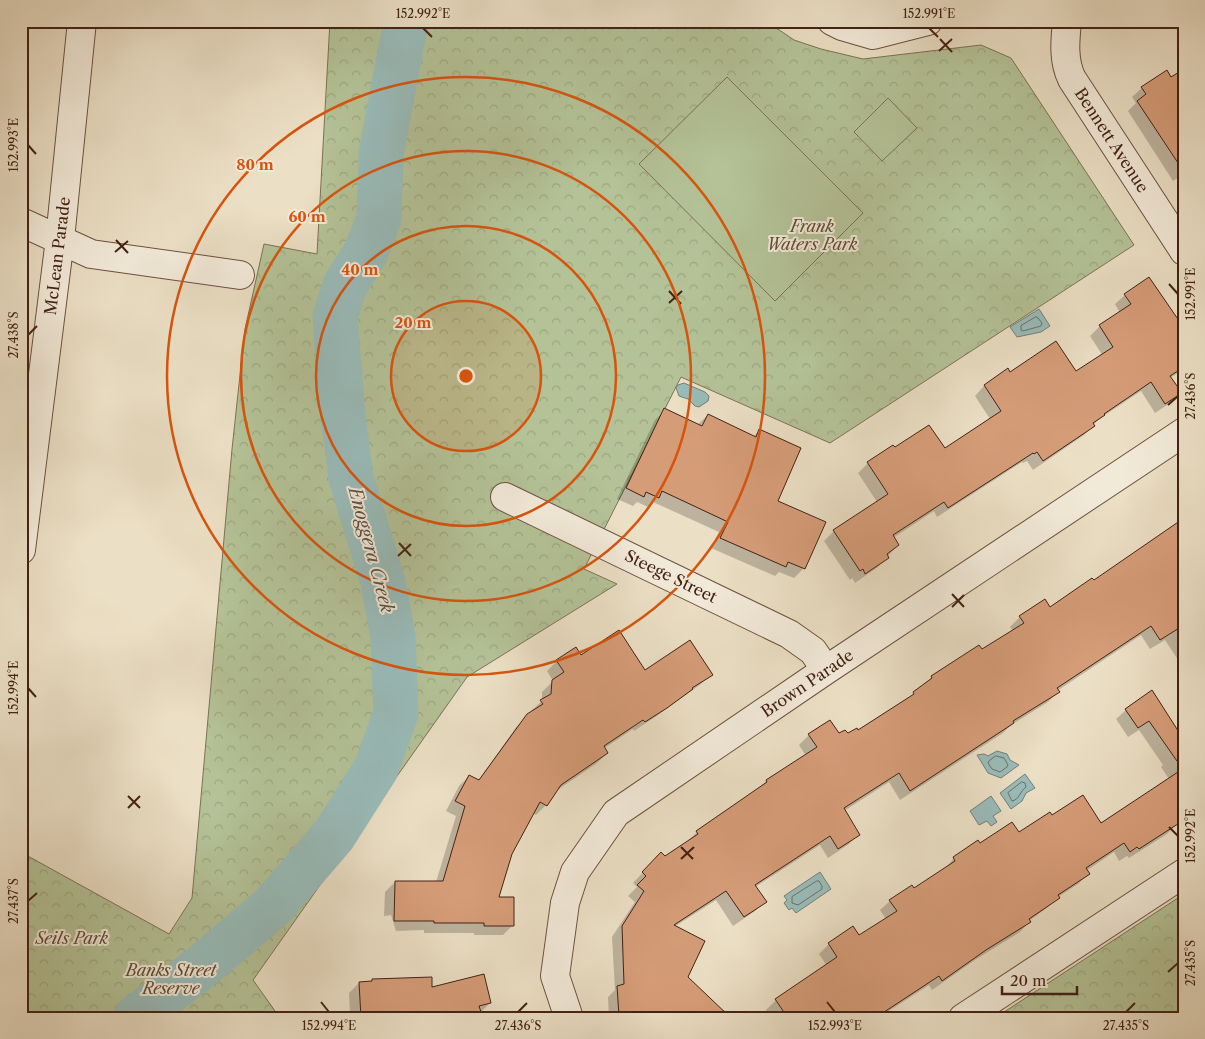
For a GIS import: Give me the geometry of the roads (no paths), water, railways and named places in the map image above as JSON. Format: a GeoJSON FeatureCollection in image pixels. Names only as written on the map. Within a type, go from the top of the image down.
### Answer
{"type":"FeatureCollection","features":[{"type":"Feature","properties":{"kind":"street","name":"McLean Parade"},"geometry":{"type":"LineString","coordinates":[[21,550],[60,239],[82,21]]}},
{"type":"Feature","properties":{"kind":"street"},"geometry":{"type":"LineString","coordinates":[[832,21],[842,26],[873,34],[928,21]]}},
{"type":"Feature","properties":{"kind":"street","name":"Bennett Avenue"},"geometry":{"type":"LineString","coordinates":[[1068,21],[1065,55],[1067,69],[1072,80],[1184,251]]}},
{"type":"Feature","properties":{"kind":"street"},"geometry":{"type":"LineString","coordinates":[[21,222],[91,254],[240,275]]}},
{"type":"Feature","properties":{"kind":"street","name":"Brown Parade"},"geometry":{"type":"LineString","coordinates":[[569,1018],[555,976],[565,903],[576,872],[616,813],[826,670],[1184,432]]}},
{"type":"Feature","properties":{"kind":"street","name":"Steege Street"},"geometry":{"type":"LineString","coordinates":[[505,497],[790,634],[813,650],[826,670]]}},
{"type":"Feature","properties":{"kind":"street"},"geometry":{"type":"LineString","coordinates":[[963,1018],[1184,873]]}},
{"type":"Feature","properties":{"kind":"water"},"geometry":{"type":"Polygon","coordinates":[[[1039,309],[1050,326],[1041,332],[1017,337],[1010,327],[1039,309]]]}},
{"type":"Feature","properties":{"kind":"water"},"geometry":{"type":"Polygon","coordinates":[[[684,383],[705,392],[709,396],[708,401],[699,407],[695,406],[688,399],[679,396],[676,388],[684,383]]]}},
{"type":"Feature","properties":{"kind":"water"},"geometry":{"type":"Polygon","coordinates":[[[997,751],[1007,754],[1010,760],[1019,765],[1001,778],[988,773],[977,755],[984,754],[988,756],[997,751]]]}},
{"type":"Feature","properties":{"kind":"water"},"geometry":{"type":"Polygon","coordinates":[[[1025,774],[1035,788],[1026,793],[1022,801],[1011,809],[1000,793],[1025,774]]]}},
{"type":"Feature","properties":{"kind":"water"},"geometry":{"type":"Polygon","coordinates":[[[991,796],[1001,811],[993,816],[997,822],[991,826],[987,821],[979,825],[970,811],[991,796]]]}},
{"type":"Feature","properties":{"kind":"water"},"geometry":{"type":"Polygon","coordinates":[[[820,872],[831,889],[796,913],[792,908],[789,910],[784,903],[787,900],[784,896],[820,872]]]}},
{"type":"Feature","properties":{"kind":"waterway","name":"Enoggera Creek"},"geometry":{"type":"LineString","coordinates":[[135,1018],[205,964],[274,905],[334,835],[376,769],[396,713],[393,637],[383,582],[351,478],[343,416],[335,317],[345,285],[366,252],[379,219],[381,154],[406,21]]}},
{"type":"Feature","properties":{"kind":"park label","name":"Frank Waters Park"},"geometry":{"type":"Point","coordinates":[812,235]}},
{"type":"Feature","properties":{"kind":"park label","name":"Seils Park"},"geometry":{"type":"Point","coordinates":[72,938]}},
{"type":"Feature","properties":{"kind":"park label","name":"Banks Street Reserve"},"geometry":{"type":"Point","coordinates":[171,979]}}]}
